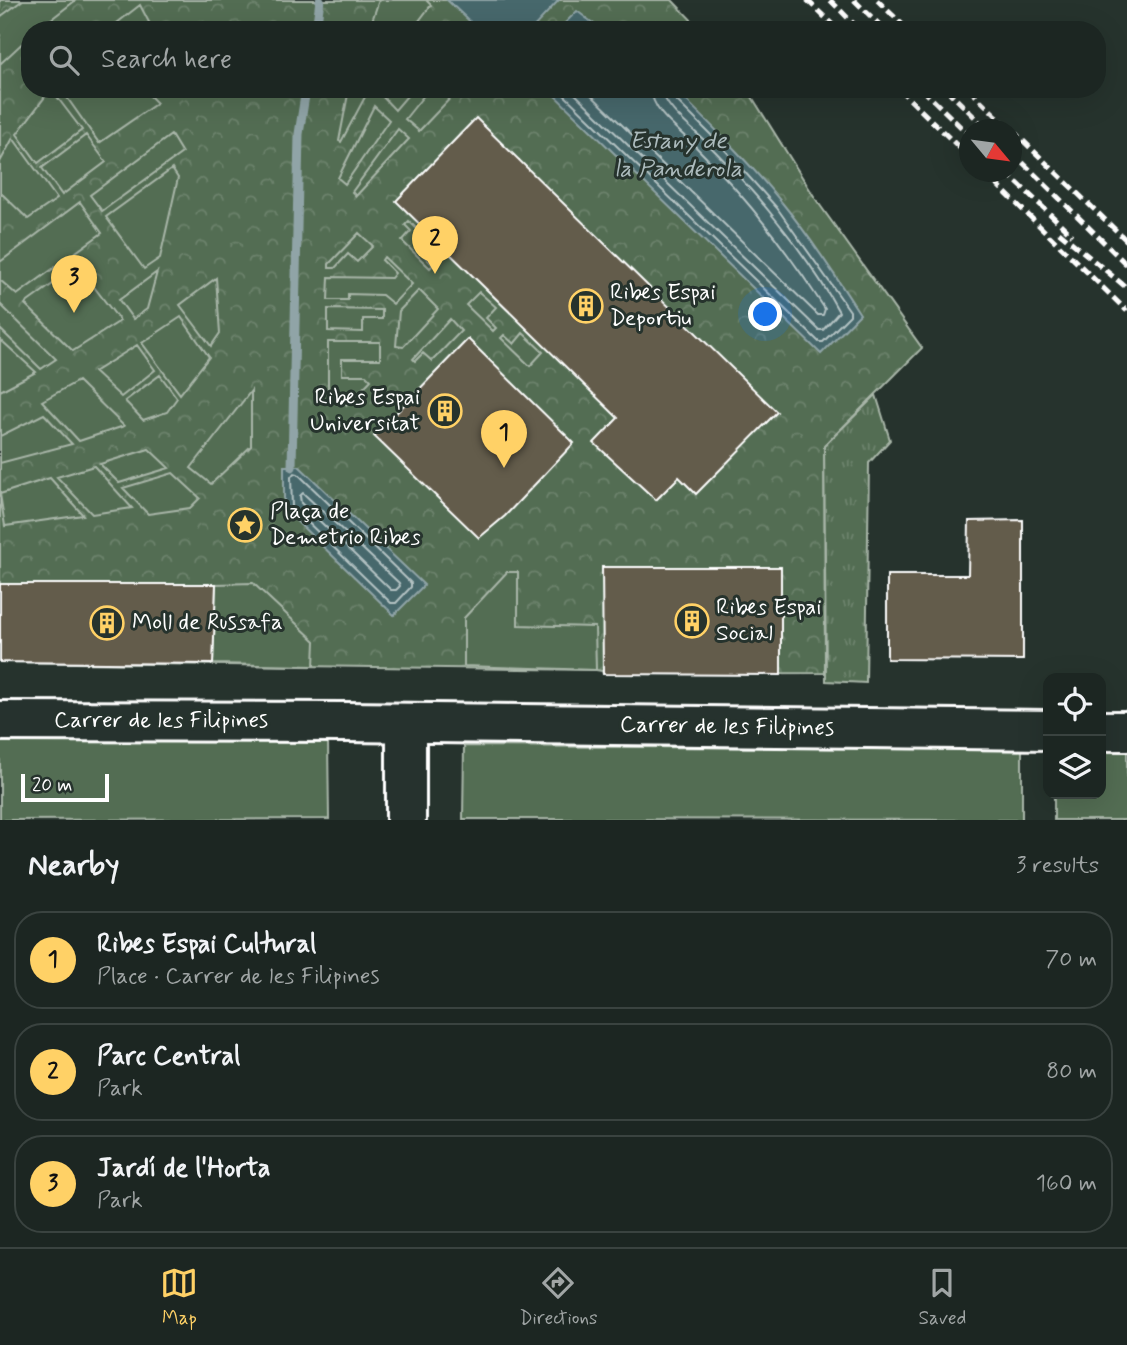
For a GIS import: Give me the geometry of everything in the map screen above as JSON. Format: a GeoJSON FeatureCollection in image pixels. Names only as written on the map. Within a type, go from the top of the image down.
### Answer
{"type":"FeatureCollection","features":[{"type":"Feature","properties":{"kind":"main road","name":"Carrer de les Filipines"},"geometry":{"type":"LineString","coordinates":[[0,721],[1043,730]]}},
{"type":"Feature","properties":{"kind":"main road"},"geometry":{"type":"LineString","coordinates":[[406,723],[406,820]]}},
{"type":"Feature","properties":{"kind":"main road"},"geometry":{"type":"LineString","coordinates":[[1106,731],[1127,731]]}},
{"type":"Feature","properties":{"kind":"green space"},"geometry":{"type":"Polygon","coordinates":[[[0,0],[672,0],[692,21],[21,21],[21,98],[753,98],[817,201],[922,348],[824,446],[825,673],[603,674],[602,671],[596,670],[0,662],[0,0]]]}},
{"type":"Feature","properties":{"kind":"green space"},"geometry":{"type":"Polygon","coordinates":[[[23,0],[76,0],[49,21],[21,21],[21,44],[0,64],[0,17],[23,0]]]}},
{"type":"Feature","properties":{"kind":"green space"},"geometry":{"type":"Polygon","coordinates":[[[379,0],[426,0],[431,5],[419,21],[372,21],[379,0]]]}},
{"type":"Feature","properties":{"kind":"green space"},"geometry":{"type":"Polygon","coordinates":[[[140,5],[148,21],[120,21],[140,5]]]}},
{"type":"Feature","properties":{"kind":"green space"},"geometry":{"type":"Polygon","coordinates":[[[44,98],[58,98],[82,130],[38,163],[17,134],[44,98]]]}},
{"type":"Feature","properties":{"kind":"green space"},"geometry":{"type":"Polygon","coordinates":[[[67,98],[152,98],[157,103],[99,143],[67,98]]]}},
{"type":"Feature","properties":{"kind":"green space"},"geometry":{"type":"Polygon","coordinates":[[[347,98],[364,98],[341,142],[339,141],[347,98]]]}},
{"type":"Feature","properties":{"kind":"green space"},"geometry":{"type":"Polygon","coordinates":[[[384,98],[405,98],[395,110],[384,98]]]}},
{"type":"Feature","properties":{"kind":"green space"},"geometry":{"type":"Polygon","coordinates":[[[422,98],[450,98],[419,131],[405,119],[422,98]]]}},
{"type":"Feature","properties":{"kind":"green space"},"geometry":{"type":"Polygon","coordinates":[[[374,106],[389,120],[345,184],[338,178],[374,106]]]}},
{"type":"Feature","properties":{"kind":"green space"},"geometry":{"type":"Polygon","coordinates":[[[398,129],[409,139],[356,196],[352,192],[398,129]]]}},
{"type":"Feature","properties":{"kind":"green space"},"geometry":{"type":"Polygon","coordinates":[[[86,135],[106,162],[62,195],[42,168],[86,135]]]}},
{"type":"Feature","properties":{"kind":"green space"},"geometry":{"type":"Polygon","coordinates":[[[171,135],[182,153],[102,211],[90,195],[171,135]]]}},
{"type":"Feature","properties":{"kind":"green space"},"geometry":{"type":"Polygon","coordinates":[[[13,138],[57,199],[28,219],[0,192],[0,162],[13,138]]]}},
{"type":"Feature","properties":{"kind":"green space"},"geometry":{"type":"Polygon","coordinates":[[[172,169],[178,178],[160,258],[144,269],[106,217],[172,169]]]}},
{"type":"Feature","properties":{"kind":"green space"},"geometry":{"type":"Polygon","coordinates":[[[80,202],[102,233],[17,295],[0,280],[0,262],[80,202]]]}},
{"type":"Feature","properties":{"kind":"green space"},"geometry":{"type":"Polygon","coordinates":[[[409,221],[434,246],[424,256],[433,265],[430,268],[402,241],[411,231],[405,225],[409,221]]]}},
{"type":"Feature","properties":{"kind":"green space"},"geometry":{"type":"Polygon","coordinates":[[[359,233],[373,246],[357,262],[348,254],[335,268],[329,268],[329,264],[359,233]]]}},
{"type":"Feature","properties":{"kind":"green space"},"geometry":{"type":"Polygon","coordinates":[[[384,257],[412,284],[393,304],[382,295],[348,294],[348,300],[328,300],[329,277],[391,278],[395,273],[382,260],[384,257]]]}},
{"type":"Feature","properties":{"kind":"green space"},"geometry":{"type":"Polygon","coordinates":[[[78,266],[120,321],[73,351],[25,304],[78,266]]]}},
{"type":"Feature","properties":{"kind":"green space"},"geometry":{"type":"Polygon","coordinates":[[[157,272],[147,309],[133,319],[119,300],[157,272]]]}},
{"type":"Feature","properties":{"kind":"green space"},"geometry":{"type":"Polygon","coordinates":[[[216,278],[220,333],[211,346],[180,305],[216,278]]]}},
{"type":"Feature","properties":{"kind":"green space"},"geometry":{"type":"Polygon","coordinates":[[[419,290],[438,309],[403,347],[396,346],[399,311],[419,290]]]}},
{"type":"Feature","properties":{"kind":"green space"},"geometry":{"type":"Polygon","coordinates":[[[479,292],[496,307],[486,318],[496,328],[493,331],[466,305],[479,292]]]}},
{"type":"Feature","properties":{"kind":"green space"},"geometry":{"type":"Polygon","coordinates":[[[0,304],[56,359],[41,369],[0,329],[0,304]]]}},
{"type":"Feature","properties":{"kind":"green space"},"geometry":{"type":"Polygon","coordinates":[[[328,309],[382,310],[382,319],[363,319],[363,332],[328,331],[328,309]]]}},
{"type":"Feature","properties":{"kind":"green space"},"geometry":{"type":"Polygon","coordinates":[[[181,317],[209,357],[180,394],[142,343],[181,317]]]}},
{"type":"Feature","properties":{"kind":"green space"},"geometry":{"type":"Polygon","coordinates":[[[450,319],[461,331],[432,361],[423,353],[415,361],[413,359],[450,319]]]}},
{"type":"Feature","properties":{"kind":"green space"},"geometry":{"type":"Polygon","coordinates":[[[523,333],[543,352],[530,366],[501,338],[504,335],[514,344],[523,333]]]}},
{"type":"Feature","properties":{"kind":"green space"},"geometry":{"type":"Polygon","coordinates":[[[2,341],[36,372],[0,391],[0,343],[2,341]]]}},
{"type":"Feature","properties":{"kind":"green space"},"geometry":{"type":"Polygon","coordinates":[[[328,342],[380,342],[380,359],[342,359],[342,375],[366,375],[371,380],[347,405],[338,397],[328,397],[328,342]]]}},
{"type":"Feature","properties":{"kind":"green space"},"geometry":{"type":"Polygon","coordinates":[[[137,345],[155,370],[121,397],[94,372],[137,345]]]}},
{"type":"Feature","properties":{"kind":"green space"},"geometry":{"type":"Polygon","coordinates":[[[160,375],[177,398],[167,412],[143,420],[125,401],[160,375]]]}},
{"type":"Feature","properties":{"kind":"green space"},"geometry":{"type":"Polygon","coordinates":[[[78,381],[124,426],[79,441],[42,401],[78,381]]]}},
{"type":"Feature","properties":{"kind":"green space"},"geometry":{"type":"Polygon","coordinates":[[[251,391],[251,446],[211,484],[191,468],[251,391]]]}},
{"type":"Feature","properties":{"kind":"green space"},"geometry":{"type":"Polygon","coordinates":[[[876,395],[890,440],[869,463],[866,683],[826,681],[824,446],[876,395]]]}},
{"type":"Feature","properties":{"kind":"green space"},"geometry":{"type":"Polygon","coordinates":[[[44,414],[72,444],[0,463],[0,436],[44,414]]]}},
{"type":"Feature","properties":{"kind":"green space"},"geometry":{"type":"Polygon","coordinates":[[[149,449],[169,468],[119,483],[100,464],[149,449]]]}},
{"type":"Feature","properties":{"kind":"green space"},"geometry":{"type":"Polygon","coordinates":[[[94,466],[132,508],[92,514],[57,477],[94,466]]]}},
{"type":"Feature","properties":{"kind":"green space"},"geometry":{"type":"Polygon","coordinates":[[[173,473],[200,498],[190,508],[148,514],[123,488],[173,473]]]}},
{"type":"Feature","properties":{"kind":"green space"},"geometry":{"type":"Polygon","coordinates":[[[50,478],[83,515],[5,526],[0,494],[50,478]]]}},
{"type":"Feature","properties":{"kind":"green space"},"geometry":{"type":"Polygon","coordinates":[[[507,572],[518,572],[518,625],[595,627],[596,670],[464,666],[464,618],[507,572]]]}},
{"type":"Feature","properties":{"kind":"green space"},"geometry":{"type":"Polygon","coordinates":[[[253,583],[315,641],[314,666],[213,664],[216,584],[253,583]]]}},
{"type":"Feature","properties":{"kind":"green space"},"geometry":{"type":"Polygon","coordinates":[[[0,741],[328,741],[329,819],[0,820],[0,741]]]}},
{"type":"Feature","properties":{"kind":"green space"},"geometry":{"type":"Polygon","coordinates":[[[464,746],[1022,749],[1022,820],[463,819],[464,746]]]}},
{"type":"Feature","properties":{"kind":"green space"},"geometry":{"type":"Polygon","coordinates":[[[1106,749],[1127,749],[1127,820],[1054,820],[1054,799],[1106,799],[1106,749]]]}},
{"type":"Feature","properties":{"kind":"water"},"geometry":{"type":"Polygon","coordinates":[[[447,0],[559,0],[539,21],[469,21],[447,0]]]}},
{"type":"Feature","properties":{"kind":"water"},"geometry":{"type":"Polygon","coordinates":[[[577,11],[590,21],[567,21],[577,11]]]}},
{"type":"Feature","properties":{"kind":"water","name":"Estany de la Panderola"},"geometry":{"type":"Polygon","coordinates":[[[557,98],[684,98],[744,159],[783,204],[860,314],[821,354],[557,98]]]}},
{"type":"Feature","properties":{"kind":"water"},"geometry":{"type":"Polygon","coordinates":[[[284,466],[299,466],[424,585],[394,615],[284,509],[284,466]]]}},
{"type":"Feature","properties":{"kind":"building","name":"Ribes Espai Deportiu"},"geometry":{"type":"Polygon","coordinates":[[[476,118],[777,412],[696,494],[679,477],[656,500],[594,443],[618,418],[396,201],[476,118]]]}},
{"type":"Feature","properties":{"kind":"building"},"geometry":{"type":"Polygon","coordinates":[[[468,339],[574,443],[505,516],[479,538],[374,436],[468,339]]]}},
{"type":"Feature","properties":{"kind":"building"},"geometry":{"type":"Polygon","coordinates":[[[1023,520],[1023,660],[887,659],[887,575],[968,575],[969,521],[1023,520]]]}},
{"type":"Feature","properties":{"kind":"building","name":"Ribes Espai Social"},"geometry":{"type":"Polygon","coordinates":[[[602,567],[781,567],[781,675],[603,674],[602,567]]]}},
{"type":"Feature","properties":{"kind":"building","name":"Moll de Russafa"},"geometry":{"type":"Polygon","coordinates":[[[0,584],[216,584],[213,664],[0,662],[0,584]]]}},
{"type":"Feature","properties":{"kind":"waterway"},"geometry":{"type":"LineString","coordinates":[[317,21],[320,0]]}},
{"type":"Feature","properties":{"kind":"waterway"},"geometry":{"type":"LineString","coordinates":[[292,467],[299,134],[305,98]]}},
{"type":"Feature","properties":{"kind":"railway"},"geometry":{"type":"LineString","coordinates":[[807,0],[829,21]]}},
{"type":"Feature","properties":{"kind":"railway"},"geometry":{"type":"LineString","coordinates":[[830,0],[851,21]]}},
{"type":"Feature","properties":{"kind":"railway"},"geometry":{"type":"LineString","coordinates":[[854,0],[876,21]]}},
{"type":"Feature","properties":{"kind":"railway"},"geometry":{"type":"LineString","coordinates":[[877,0],[899,21]]}},
{"type":"Feature","properties":{"kind":"railway"},"geometry":{"type":"LineString","coordinates":[[908,98],[959,147]]}},
{"type":"Feature","properties":{"kind":"railway"},"geometry":{"type":"LineString","coordinates":[[931,98],[959,125]]}},
{"type":"Feature","properties":{"kind":"railway"},"geometry":{"type":"LineString","coordinates":[[955,98],[977,119]]}},
{"type":"Feature","properties":{"kind":"railway"},"geometry":{"type":"LineString","coordinates":[[978,98],[1000,119]]}},
{"type":"Feature","properties":{"kind":"railway"},"geometry":{"type":"LineString","coordinates":[[1022,140],[1127,241]]}},
{"type":"Feature","properties":{"kind":"railway"},"geometry":{"type":"LineString","coordinates":[[1022,162],[1127,265]]}},
{"type":"Feature","properties":{"kind":"railway"},"geometry":{"type":"LineString","coordinates":[[994,182],[1127,311]]}},
{"type":"Feature","properties":{"kind":"railway"},"geometry":{"type":"LineString","coordinates":[[1016,182],[1072,235]]}},
{"type":"Feature","properties":{"kind":"railway"},"geometry":{"type":"LineString","coordinates":[[1059,232],[1127,288]]}},
{"type":"Feature","properties":{"kind":"place","name":"Parc Central"},"geometry":{"type":"Point","coordinates":[435,274]}},
{"type":"Feature","properties":{"kind":"place","name":"Ribes Espai Deportiu"},"geometry":{"type":"Point","coordinates":[586,306]}},
{"type":"Feature","properties":{"kind":"place","name":"Jardí de l'Horta"},"geometry":{"type":"Point","coordinates":[74,313]}},
{"type":"Feature","properties":{"kind":"place","name":"Ribes Espai Universitat"},"geometry":{"type":"Point","coordinates":[445,411]}},
{"type":"Feature","properties":{"kind":"place","name":"Ribes Espai Cultural"},"geometry":{"type":"Point","coordinates":[504,468]}},
{"type":"Feature","properties":{"kind":"place","name":"Plaça de Demetrio Ribes"},"geometry":{"type":"Point","coordinates":[245,525]}},
{"type":"Feature","properties":{"kind":"place","name":"Ribes Espai Social"},"geometry":{"type":"Point","coordinates":[692,621]}},
{"type":"Feature","properties":{"kind":"place","name":"Moll de Russafa"},"geometry":{"type":"Point","coordinates":[107,623]}}]}
